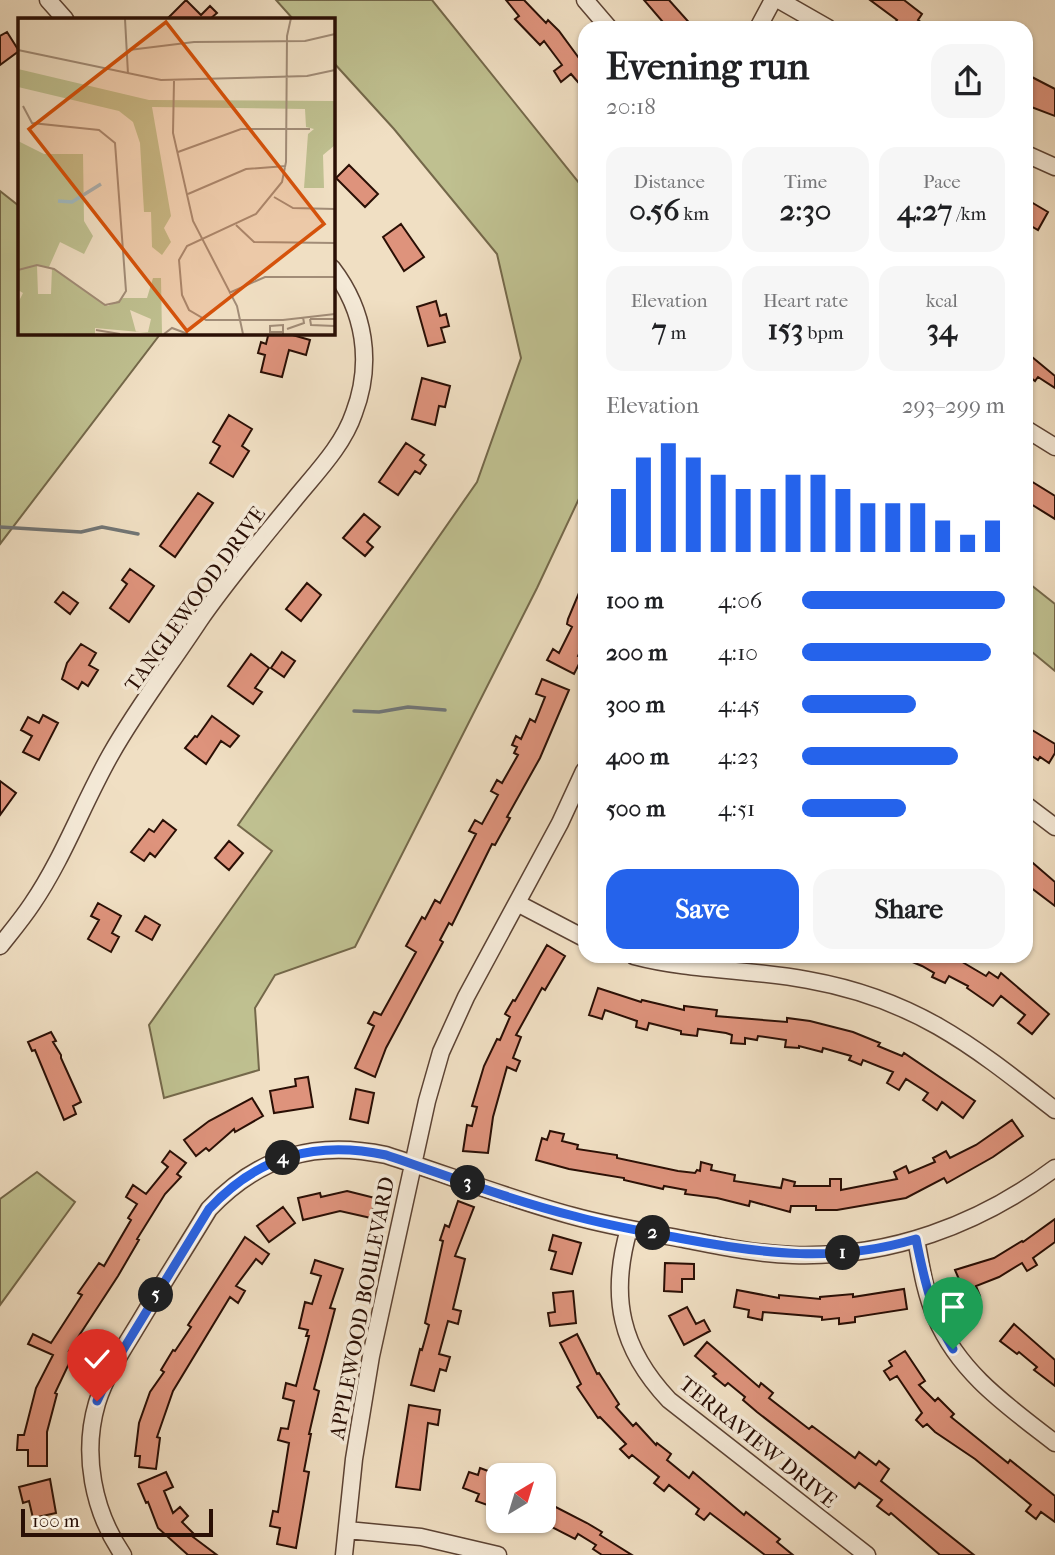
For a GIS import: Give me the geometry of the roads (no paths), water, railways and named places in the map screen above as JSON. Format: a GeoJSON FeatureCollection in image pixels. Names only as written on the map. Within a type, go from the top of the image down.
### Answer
{"type":"FeatureCollection","features":[{"type":"Feature","properties":{"kind":"street"},"geometry":{"type":"LineString","coordinates":[[48,0],[64,18]]}},
{"type":"Feature","properties":{"kind":"street"},"geometry":{"type":"LineString","coordinates":[[585,0],[602,21]]}},
{"type":"Feature","properties":{"kind":"street"},"geometry":{"type":"LineString","coordinates":[[762,21],[773,0]]}},
{"type":"Feature","properties":{"kind":"street"},"geometry":{"type":"LineString","coordinates":[[779,0],[816,21]]}},
{"type":"Feature","properties":{"kind":"street"},"geometry":{"type":"LineString","coordinates":[[1033,157],[1055,167]]}},
{"type":"Feature","properties":{"kind":"street","name":"TANGLEWOOD DRIVE"},"geometry":{"type":"LineString","coordinates":[[0,946],[32,904],[53,868],[112,752],[193,631],[240,566],[322,466],[349,426],[361,392],[365,359],[358,313],[351,295],[334,271]]}},
{"type":"Feature","properties":{"kind":"street"},"geometry":{"type":"LineString","coordinates":[[1033,433],[1055,447]]}},
{"type":"Feature","properties":{"kind":"street","name":"APPLEWOOD BOULEVARD"},"geometry":{"type":"LineString","coordinates":[[344,1555],[362,1402],[427,1101],[441,1052],[466,997],[578,783]]}},
{"type":"Feature","properties":{"kind":"street"},"geometry":{"type":"LineString","coordinates":[[1033,810],[1055,827]]}},
{"type":"Feature","properties":{"kind":"street"},"geometry":{"type":"LineString","coordinates":[[517,903],[578,935]]}},
{"type":"Feature","properties":{"kind":"street"},"geometry":{"type":"LineString","coordinates":[[669,963],[806,979],[891,1002],[929,1019],[961,1038],[1055,1110]]}},
{"type":"Feature","properties":{"kind":"street"},"geometry":{"type":"LineString","coordinates":[[123,1555],[99,1508],[92,1477],[90,1447],[97,1401],[115,1363],[209,1209],[229,1188],[258,1169],[284,1158],[322,1149],[358,1149],[413,1164],[542,1207],[629,1229],[743,1250],[794,1255],[859,1252],[895,1246],[942,1232],[986,1213],[1055,1168]]}},
{"type":"Feature","properties":{"kind":"street","name":"TERRAVIEW DRIVE"},"geometry":{"type":"LineString","coordinates":[[629,1229],[619,1272],[620,1303],[626,1334],[645,1373],[670,1400],[867,1555]]}},
{"type":"Feature","properties":{"kind":"street"},"geometry":{"type":"LineString","coordinates":[[916,1239],[935,1317],[953,1349],[974,1377],[1055,1443]]}},
{"type":"Feature","properties":{"kind":"street"},"geometry":{"type":"LineString","coordinates":[[346,1530],[421,1537],[498,1555]]}},
{"type":"Feature","properties":{"kind":"waterway"},"geometry":{"type":"LineString","coordinates":[[0,527],[81,532],[102,527],[138,534]]}},
{"type":"Feature","properties":{"kind":"waterway"},"geometry":{"type":"LineString","coordinates":[[354,711],[379,712],[408,707],[445,710]]}}]}
